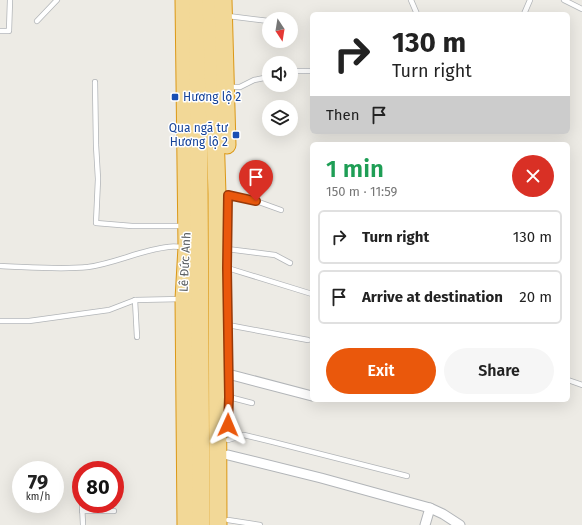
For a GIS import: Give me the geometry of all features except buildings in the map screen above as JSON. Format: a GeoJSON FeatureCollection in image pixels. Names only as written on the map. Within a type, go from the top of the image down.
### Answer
{"type":"FeatureCollection","features":[{"type":"Feature","properties":{"kind":"highway"},"geometry":{"type":"LineString","coordinates":[[207,3],[226,87],[222,195],[222,266],[229,397],[225,523]]}},
{"type":"Feature","properties":{"kind":"highway"},"geometry":{"type":"LineString","coordinates":[[207,3],[222,195],[217,224],[222,247]]}},
{"type":"Feature","properties":{"kind":"highway","name":"Lê Đức Anh"},"geometry":{"type":"LineString","coordinates":[[201,525],[199,193],[207,3]]}},
{"type":"Feature","properties":{"kind":"highway","name":"Lê Đức Anh"},"geometry":{"type":"LineString","coordinates":[[186,525],[184,299],[187,226],[207,3]]}},
{"type":"Feature","properties":{"kind":"highway"},"geometry":{"type":"LineString","coordinates":[[225,328],[225,523]]}},
{"type":"Feature","properties":{"kind":"street"},"geometry":{"type":"LineString","coordinates":[[228,374],[310,395]]}},
{"type":"Feature","properties":{"kind":"street"},"geometry":{"type":"LineString","coordinates":[[228,447],[328,480],[430,508],[460,525]]}},
{"type":"Feature","properties":{"kind":"street"},"geometry":{"type":"LineString","coordinates":[[425,525],[430,508]]}},
{"type":"Feature","properties":{"kind":"lane"},"geometry":{"type":"LineString","coordinates":[[0,31],[9,32],[10,0]]}},
{"type":"Feature","properties":{"kind":"lane"},"geometry":{"type":"LineString","coordinates":[[37,21],[58,0]]}},
{"type":"Feature","properties":{"kind":"lane"},"geometry":{"type":"LineString","coordinates":[[411,0],[416,12]]}},
{"type":"Feature","properties":{"kind":"lane"},"geometry":{"type":"LineString","coordinates":[[525,12],[530,0]]}},
{"type":"Feature","properties":{"kind":"lane"},"geometry":{"type":"LineString","coordinates":[[564,0],[582,9]]}},
{"type":"Feature","properties":{"kind":"lane"},"geometry":{"type":"LineString","coordinates":[[207,3],[262,18]]}},
{"type":"Feature","properties":{"kind":"lane"},"geometry":{"type":"LineString","coordinates":[[298,70],[310,71]]}},
{"type":"Feature","properties":{"kind":"lane"},"geometry":{"type":"LineString","coordinates":[[226,87],[240,87],[254,80],[262,78]]}},
{"type":"Feature","properties":{"kind":"lane"},"geometry":{"type":"LineString","coordinates":[[95,82],[98,178],[96,223],[132,226],[187,226]]}},
{"type":"Feature","properties":{"kind":"lane"},"geometry":{"type":"LineString","coordinates":[[222,195],[256,201],[281,210]]}},
{"type":"Feature","properties":{"kind":"lane"},"geometry":{"type":"LineString","coordinates":[[0,266],[54,268],[88,266],[115,261],[144,252],[168,247],[187,246]]}},
{"type":"Feature","properties":{"kind":"lane"},"geometry":{"type":"LineString","coordinates":[[222,247],[275,255],[290,263]]}},
{"type":"Feature","properties":{"kind":"lane"},"geometry":{"type":"LineString","coordinates":[[222,266],[310,293]]}},
{"type":"Feature","properties":{"kind":"lane"},"geometry":{"type":"LineString","coordinates":[[0,321],[29,321],[109,310],[135,300],[184,299]]}},
{"type":"Feature","properties":{"kind":"lane"},"geometry":{"type":"LineString","coordinates":[[135,300],[137,337]]}},
{"type":"Feature","properties":{"kind":"lane"},"geometry":{"type":"LineString","coordinates":[[225,328],[308,340]]}},
{"type":"Feature","properties":{"kind":"lane"},"geometry":{"type":"LineString","coordinates":[[570,381],[582,385]]}},
{"type":"Feature","properties":{"kind":"lane"},"geometry":{"type":"LineString","coordinates":[[229,397],[252,402]]}},
{"type":"Feature","properties":{"kind":"lane"},"geometry":{"type":"LineString","coordinates":[[228,447],[244,435],[407,476]]}},
{"type":"Feature","properties":{"kind":"lane"},"geometry":{"type":"LineString","coordinates":[[82,513],[83,525]]}},
{"type":"Feature","properties":{"kind":"lane"},"geometry":{"type":"LineString","coordinates":[[225,523],[260,525]]}},
{"type":"Feature","properties":{"kind":"place","name":"Hương lộ 2"},"geometry":{"type":"Point","coordinates":[175,97]}},
{"type":"Feature","properties":{"kind":"place","name":"Qua ngã tư Hương lộ 2"},"geometry":{"type":"Point","coordinates":[236,135]}},
{"type":"Feature","properties":{"kind":"route"},"geometry":{"type":"LineString","coordinates":[[228,425],[228,195],[256,201]]}}]}
